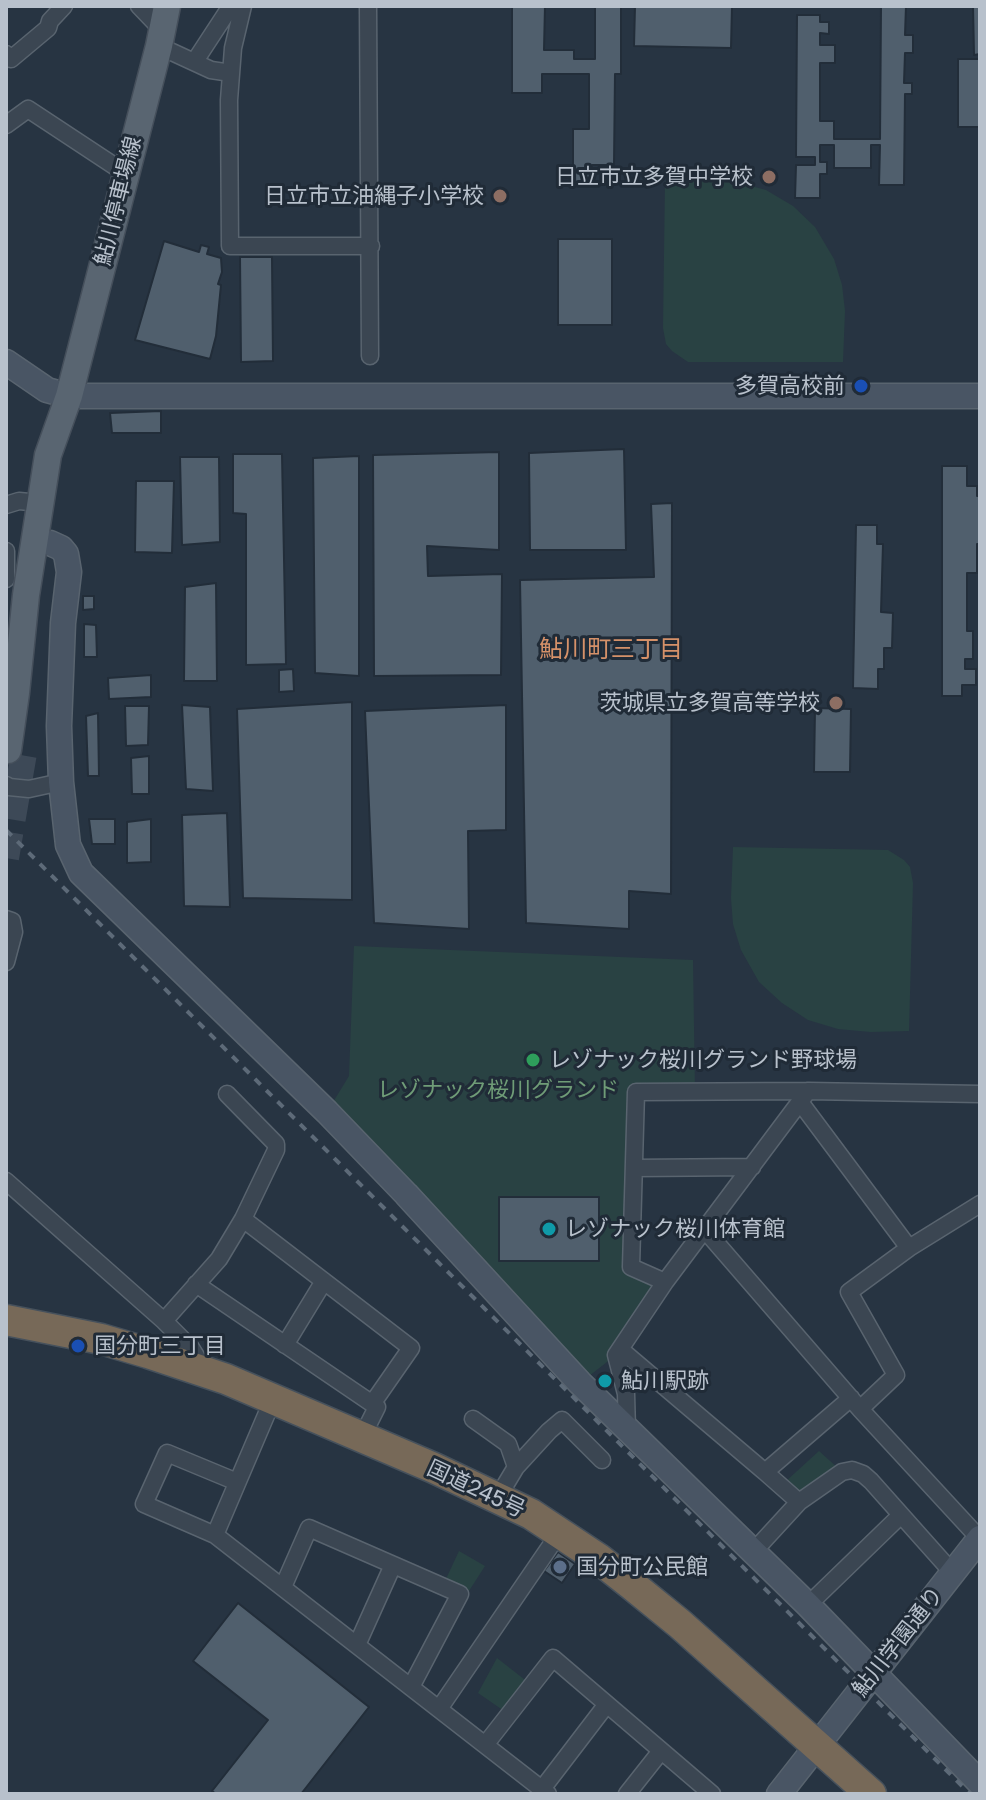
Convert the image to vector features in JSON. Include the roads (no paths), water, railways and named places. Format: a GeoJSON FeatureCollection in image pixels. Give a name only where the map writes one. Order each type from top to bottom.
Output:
{"type":"FeatureCollection","features":[{"type":"Feature","properties":{"kind":"highway","name":"国道245号"},"geometry":{"type":"LineString","coordinates":[[6,1320],[101,1339],[195,1368],[498,1497],[560,1532],[599,1559],[680,1624],[871,1794]]}},
{"type":"Feature","properties":{"kind":"main road","name":"鮎川停車場線"},"geometry":{"type":"LineString","coordinates":[[69,396],[65,453],[41,596],[34,677],[16,751],[16,693],[26,595],[48,455],[69,396],[163,28]]}},
{"type":"Feature","properties":{"kind":"street"},"geometry":{"type":"LineString","coordinates":[[6,54],[11,59],[48,28],[50,21],[64,6]]}},
{"type":"Feature","properties":{"kind":"street"},"geometry":{"type":"LineString","coordinates":[[139,6],[195,61],[211,70],[231,73]]}},
{"type":"Feature","properties":{"kind":"street"},"geometry":{"type":"LineString","coordinates":[[195,61],[231,6]]}},
{"type":"Feature","properties":{"kind":"street"},"geometry":{"type":"LineString","coordinates":[[243,6],[233,48],[229,100],[230,246],[371,246]]}},
{"type":"Feature","properties":{"kind":"street"},"geometry":{"type":"LineString","coordinates":[[368,6],[370,356]]}},
{"type":"Feature","properties":{"kind":"street"},"geometry":{"type":"LineString","coordinates":[[6,125],[28,109],[125,173]]}},
{"type":"Feature","properties":{"kind":"street"},"geometry":{"type":"LineString","coordinates":[[6,362],[47,390],[69,396],[980,396]]}},
{"type":"Feature","properties":{"kind":"street"},"geometry":{"type":"LineString","coordinates":[[6,505],[19,501],[40,503]]}},
{"type":"Feature","properties":{"kind":"street"},"geometry":{"type":"LineString","coordinates":[[50,543],[66,554],[69,572],[63,623],[59,715],[61,782],[68,845],[81,873],[327,1112],[580,1383],[754,1551],[980,1783]]}},
{"type":"Feature","properties":{"kind":"street"},"geometry":{"type":"LineString","coordinates":[[6,551],[6,579]]}},
{"type":"Feature","properties":{"kind":"street"},"geometry":{"type":"LineString","coordinates":[[6,785],[29,789],[61,782]]}},
{"type":"Feature","properties":{"kind":"street"},"geometry":{"type":"LineString","coordinates":[[6,919],[12,921],[14,932],[6,962]]}},
{"type":"Feature","properties":{"kind":"street"},"geometry":{"type":"LineString","coordinates":[[665,1282],[631,1267],[636,1092],[804,1096],[980,1094]]}},
{"type":"Feature","properties":{"kind":"street"},"geometry":{"type":"LineString","coordinates":[[164,1321],[219,1259],[243,1219],[276,1150],[276,1144],[227,1094]]}},
{"type":"Feature","properties":{"kind":"street"},"geometry":{"type":"LineString","coordinates":[[627,1431],[626,1394],[616,1355],[665,1282],[804,1096]]}},
{"type":"Feature","properties":{"kind":"street"},"geometry":{"type":"LineString","coordinates":[[804,1096],[909,1248]]}},
{"type":"Feature","properties":{"kind":"street"},"geometry":{"type":"LineString","coordinates":[[634,1168],[752,1167]]}},
{"type":"Feature","properties":{"kind":"street"},"geometry":{"type":"LineString","coordinates":[[8,1186],[164,1321],[191,1348],[196,1356],[195,1368]]}},
{"type":"Feature","properties":{"kind":"street"},"geometry":{"type":"LineString","coordinates":[[765,1472],[896,1375],[849,1292],[909,1248],[978,1210]]}},
{"type":"Feature","properties":{"kind":"street"},"geometry":{"type":"LineString","coordinates":[[243,1219],[411,1348],[372,1404]]}},
{"type":"Feature","properties":{"kind":"street"},"geometry":{"type":"LineString","coordinates":[[705,1230],[855,1404],[980,1538]]}},
{"type":"Feature","properties":{"kind":"street"},"geometry":{"type":"LineString","coordinates":[[285,1345],[324,1281]]}},
{"type":"Feature","properties":{"kind":"street"},"geometry":{"type":"LineString","coordinates":[[196,1284],[377,1407],[362,1437]]}},
{"type":"Feature","properties":{"kind":"street"},"geometry":{"type":"LineString","coordinates":[[620,1349],[799,1502]]}},
{"type":"Feature","properties":{"kind":"street"},"geometry":{"type":"LineString","coordinates":[[215,1535],[273,1399]]}},
{"type":"Feature","properties":{"kind":"street"},"geometry":{"type":"LineString","coordinates":[[473,1419],[508,1444],[516,1467]]}},
{"type":"Feature","properties":{"kind":"street"},"geometry":{"type":"LineString","coordinates":[[498,1497],[516,1467],[562,1420],[602,1460]]}},
{"type":"Feature","properties":{"kind":"street"},"geometry":{"type":"LineString","coordinates":[[237,1482],[167,1453],[144,1504],[215,1535],[545,1791],[607,1704]]}},
{"type":"Feature","properties":{"kind":"street"},"geometry":{"type":"LineString","coordinates":[[754,1551],[799,1502],[842,1472],[852,1470],[871,1481],[952,1572]]}},
{"type":"Feature","properties":{"kind":"street"},"geometry":{"type":"LineString","coordinates":[[808,1605],[901,1515]]}},
{"type":"Feature","properties":{"kind":"street"},"geometry":{"type":"LineString","coordinates":[[283,1587],[309,1528],[460,1594],[411,1687]]}},
{"type":"Feature","properties":{"kind":"street"},"geometry":{"type":"LineString","coordinates":[[439,1709],[560,1532]]}},
{"type":"Feature","properties":{"kind":"street","name":"鮎川学園通り"},"geometry":{"type":"LineString","coordinates":[[779,1794],[980,1538]]}},
{"type":"Feature","properties":{"kind":"street"},"geometry":{"type":"LineString","coordinates":[[357,1645],[393,1565]]}},
{"type":"Feature","properties":{"kind":"street"},"geometry":{"type":"LineString","coordinates":[[485,1745],[553,1658],[712,1794]]}},
{"type":"Feature","properties":{"kind":"street"},"geometry":{"type":"LineString","coordinates":[[627,1794],[661,1751]]}},
{"type":"Feature","properties":{"kind":"tunnel"},"geometry":{"type":"LineString","coordinates":[[6,858],[24,753]]}},
{"type":"Feature","properties":{"kind":"railway"},"geometry":{"type":"LineString","coordinates":[[6,830],[970,1794]]}},
{"type":"Feature","properties":{"kind":"place","name":"日立市立多賀中学校"},"geometry":{"type":"Point","coordinates":[769,177]}},
{"type":"Feature","properties":{"kind":"place","name":"日立市立油縄子小学校"},"geometry":{"type":"Point","coordinates":[500,196]}},
{"type":"Feature","properties":{"kind":"place","name":"多賀高校前"},"geometry":{"type":"Point","coordinates":[861,386]}},
{"type":"Feature","properties":{"kind":"place","name":"茨城県立多賀高等学校"},"geometry":{"type":"Point","coordinates":[836,703]}},
{"type":"Feature","properties":{"kind":"place","name":"レゾナック桜川グランド野球場"},"geometry":{"type":"Point","coordinates":[533,1060]}},
{"type":"Feature","properties":{"kind":"place","name":"レゾナック桜川体育館"},"geometry":{"type":"Point","coordinates":[549,1229]}},
{"type":"Feature","properties":{"kind":"place","name":"国分町三丁目"},"geometry":{"type":"Point","coordinates":[78,1346]}},
{"type":"Feature","properties":{"kind":"place","name":"鮎川駅跡"},"geometry":{"type":"Point","coordinates":[605,1381]}},
{"type":"Feature","properties":{"kind":"place","name":"国分町公民館"},"geometry":{"type":"Point","coordinates":[560,1567]}},
{"type":"Feature","properties":{"kind":"district","name":"鮎川町三丁目"},"geometry":{"type":"Point","coordinates":[611,649]}},
{"type":"Feature","properties":{"kind":"park label","name":"レゾナック桜川グランド"},"geometry":{"type":"Point","coordinates":[498,1090]}}]}
